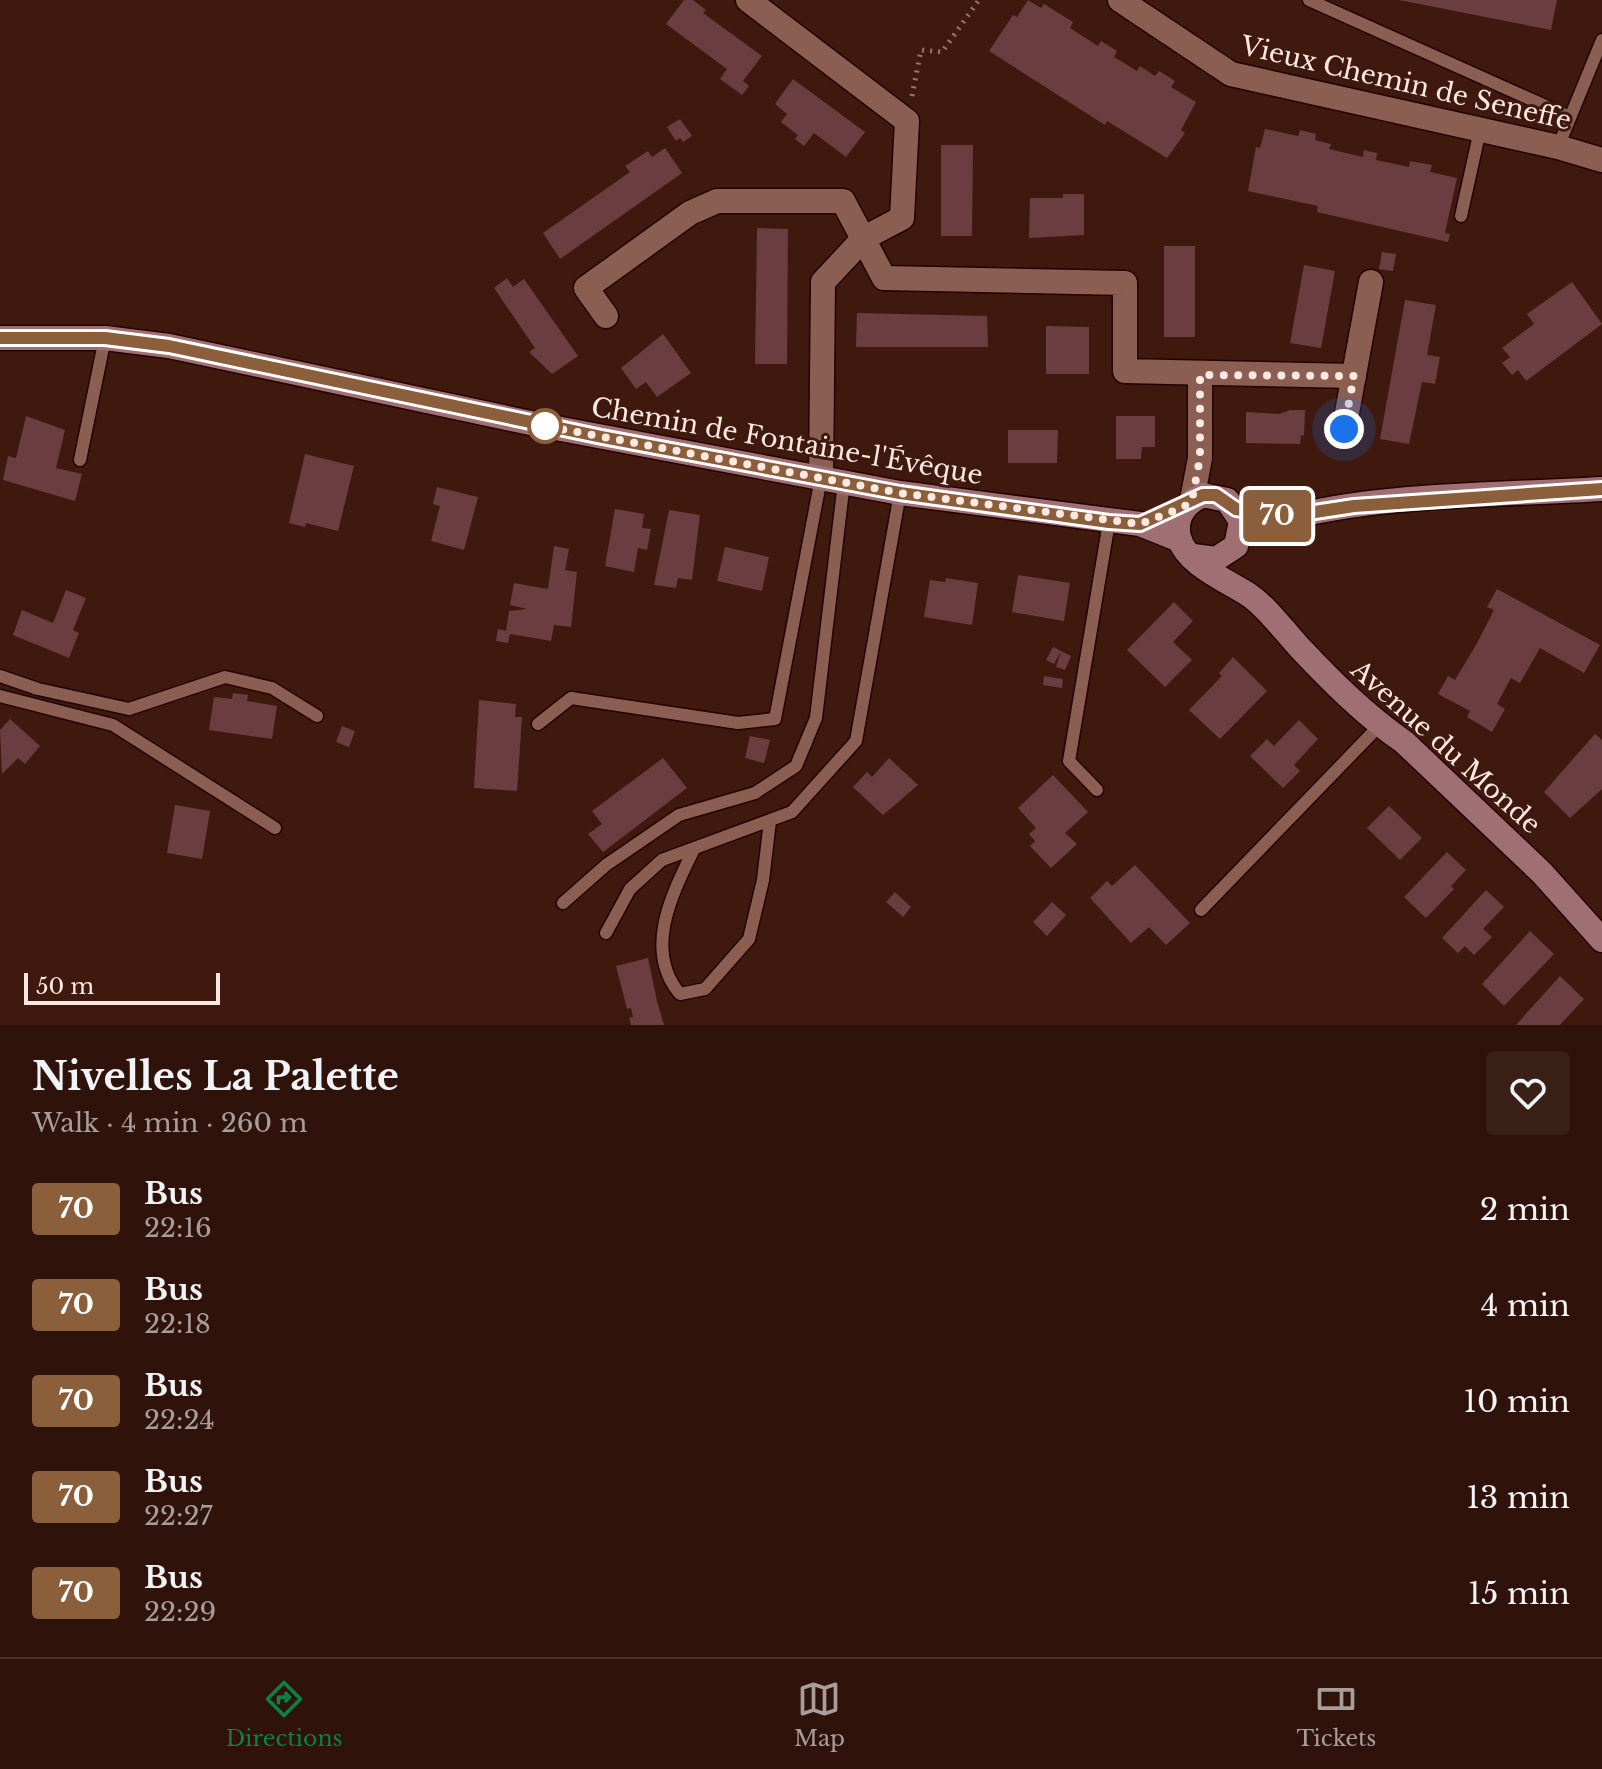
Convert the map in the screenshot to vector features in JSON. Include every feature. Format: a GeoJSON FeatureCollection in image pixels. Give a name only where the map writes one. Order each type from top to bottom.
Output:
{"type":"FeatureCollection","features":[{"type":"Feature","properties":{"kind":"street"},"geometry":{"type":"LineString","coordinates":[[748,0],[781,9],[907,121],[902,218],[864,238],[823,282],[832,480]]}},
{"type":"Feature","properties":{"kind":"street","name":"Vieux Chemin de Seneffe"},"geometry":{"type":"LineString","coordinates":[[1120,0],[1231,74],[1558,147],[1602,160]]}},
{"type":"Feature","properties":{"kind":"street"},"geometry":{"type":"LineString","coordinates":[[606,316],[586,288],[690,213],[717,201],[843,201],[884,278],[1125,283],[1125,371],[1354,376]]}},
{"type":"Feature","properties":{"kind":"street"},"geometry":{"type":"LineString","coordinates":[[1344,429],[1371,282]]}},
{"type":"Feature","properties":{"kind":"street","name":"Chemin de Fontaine-l'Évêque"},"geometry":{"type":"LineString","coordinates":[[0,338],[105,338],[169,346],[540,425],[900,493],[1140,524],[1186,548]]}},
{"type":"Feature","properties":{"kind":"street"},"geometry":{"type":"LineString","coordinates":[[1200,375],[1200,458],[1188,504],[1177,523],[1186,548],[1216,559],[1238,540],[1282,517],[1354,506],[1602,489]]}},
{"type":"Feature","properties":{"kind":"street"},"geometry":{"type":"LineString","coordinates":[[1200,458],[1226,502],[1238,540]]}},
{"type":"Feature","properties":{"kind":"street"},"geometry":{"type":"LineString","coordinates":[[1188,504],[1226,502],[1282,517]]}},
{"type":"Feature","properties":{"kind":"street","name":"Chemin de Fontaine-l'Évêque"},"geometry":{"type":"LineString","coordinates":[[1140,524],[1188,504]]}},
{"type":"Feature","properties":{"kind":"street","name":"Avenue du Monde"},"geometry":{"type":"LineString","coordinates":[[1238,540],[1252,597]]}},
{"type":"Feature","properties":{"kind":"street","name":"Avenue du Monde"},"geometry":{"type":"LineString","coordinates":[[1186,548],[1252,597],[1331,680],[1380,725],[1404,742],[1542,873],[1602,940]]}},
{"type":"Feature","properties":{"kind":"lane"},"geometry":{"type":"LineString","coordinates":[[1309,0],[1570,117]]}},
{"type":"Feature","properties":{"kind":"lane"},"geometry":{"type":"LineString","coordinates":[[1558,147],[1602,40]]}},
{"type":"Feature","properties":{"kind":"lane"},"geometry":{"type":"LineString","coordinates":[[1461,216],[1480,130]]}},
{"type":"Feature","properties":{"kind":"lane"},"geometry":{"type":"LineString","coordinates":[[80,460],[105,338]]}},
{"type":"Feature","properties":{"kind":"lane"},"geometry":{"type":"LineString","coordinates":[[538,724],[571,698],[738,723],[775,719],[832,480]]}},
{"type":"Feature","properties":{"kind":"lane"},"geometry":{"type":"LineString","coordinates":[[563,903],[606,865],[679,815],[755,793],[796,766],[816,718],[832,480]]}},
{"type":"Feature","properties":{"kind":"lane"},"geometry":{"type":"LineString","coordinates":[[606,933],[630,889],[662,860],[792,812],[856,741],[900,493]]}},
{"type":"Feature","properties":{"kind":"lane"},"geometry":{"type":"LineString","coordinates":[[1097,790],[1069,761],[1109,522]]}},
{"type":"Feature","properties":{"kind":"lane"},"geometry":{"type":"LineString","coordinates":[[0,676],[38,689],[129,709],[225,677],[272,688],[317,716]]}},
{"type":"Feature","properties":{"kind":"lane"},"geometry":{"type":"LineString","coordinates":[[0,696],[113,725],[275,828]]}},
{"type":"Feature","properties":{"kind":"lane"},"geometry":{"type":"LineString","coordinates":[[1201,910],[1380,725]]}},
{"type":"Feature","properties":{"kind":"lane"},"geometry":{"type":"LineString","coordinates":[[694,849],[669,899],[661,946],[666,978],[680,994],[705,989],[749,939],[763,880],[770,821]]}},
{"type":"Feature","properties":{"kind":"path"},"geometry":{"type":"LineString","coordinates":[[907,121],[921,50],[942,52],[979,0]]}},
{"type":"Feature","properties":{"kind":"building"},"geometry":{"type":"Polygon","coordinates":[[[684,0],[693,0],[706,10],[703,13],[762,56],[743,81],[749,86],[742,95],[720,79],[727,69],[666,24],[684,0]]]}},
{"type":"Feature","properties":{"kind":"building"},"geometry":{"type":"Polygon","coordinates":[[[1028,0],[1041,8],[1044,4],[1073,22],[1070,28],[1098,46],[1101,41],[1117,51],[1114,57],[1137,71],[1140,66],[1155,76],[1159,71],[1175,81],[1171,87],[1196,102],[1181,130],[1185,133],[1167,158],[1107,121],[1105,125],[989,51],[1013,15],[1017,17],[1028,0]]]}},
{"type":"Feature","properties":{"kind":"building"},"geometry":{"type":"Polygon","coordinates":[[[1399,0],[1557,0],[1551,30],[1399,0]]]}},
{"type":"Feature","properties":{"kind":"building"},"geometry":{"type":"Polygon","coordinates":[[[793,79],[865,132],[846,157],[814,133],[804,146],[795,139],[798,135],[781,122],[787,114],[775,104],[793,79]]]}},
{"type":"Feature","properties":{"kind":"building"},"geometry":{"type":"Polygon","coordinates":[[[680,119],[692,136],[683,142],[680,138],[676,141],[667,127],[680,119]]]}},
{"type":"Feature","properties":{"kind":"building"},"geometry":{"type":"Polygon","coordinates":[[[1265,129],[1298,136],[1300,130],[1316,134],[1315,140],[1331,144],[1329,149],[1363,157],[1364,150],[1377,153],[1376,160],[1409,167],[1410,161],[1432,165],[1430,172],[1457,178],[1445,233],[1450,234],[1448,242],[1317,212],[1318,206],[1248,191],[1256,147],[1260,148],[1265,129]]]}},
{"type":"Feature","properties":{"kind":"building"},"geometry":{"type":"Polygon","coordinates":[[[941,145],[973,145],[972,236],[941,236],[941,145]]]}},
{"type":"Feature","properties":{"kind":"building"},"geometry":{"type":"Polygon","coordinates":[[[665,148],[682,173],[560,259],[543,233],[630,172],[625,166],[648,151],[652,157],[665,148]]]}},
{"type":"Feature","properties":{"kind":"building"},"geometry":{"type":"Polygon","coordinates":[[[1063,194],[1084,194],[1084,235],[1029,238],[1030,198],[1063,198],[1063,194]]]}},
{"type":"Feature","properties":{"kind":"building"},"geometry":{"type":"Polygon","coordinates":[[[757,228],[788,229],[787,364],[755,364],[757,228]]]}},
{"type":"Feature","properties":{"kind":"building"},"geometry":{"type":"Polygon","coordinates":[[[1164,246],[1195,246],[1195,337],[1164,337],[1164,246]]]}},
{"type":"Feature","properties":{"kind":"building"},"geometry":{"type":"Polygon","coordinates":[[[1382,252],[1396,254],[1393,271],[1379,269],[1382,252]]]}},
{"type":"Feature","properties":{"kind":"building"},"geometry":{"type":"Polygon","coordinates":[[[1304,265],[1335,271],[1321,348],[1290,343],[1304,265]]]}},
{"type":"Feature","properties":{"kind":"building"},"geometry":{"type":"Polygon","coordinates":[[[507,278],[513,287],[524,279],[578,356],[552,374],[529,352],[535,348],[494,288],[507,278]]]}},
{"type":"Feature","properties":{"kind":"building"},"geometry":{"type":"Polygon","coordinates":[[[1572,282],[1602,324],[1526,381],[1518,370],[1512,375],[1502,363],[1510,357],[1502,348],[1534,324],[1527,314],[1572,282]]]}},
{"type":"Feature","properties":{"kind":"building"},"geometry":{"type":"Polygon","coordinates":[[[1405,300],[1436,305],[1427,355],[1440,357],[1435,384],[1422,382],[1409,444],[1380,439],[1405,300]]]}},
{"type":"Feature","properties":{"kind":"building"},"geometry":{"type":"Polygon","coordinates":[[[857,313],[987,316],[988,347],[856,347],[857,313]]]}},
{"type":"Feature","properties":{"kind":"building"},"geometry":{"type":"Polygon","coordinates":[[[1046,326],[1089,327],[1089,374],[1046,374],[1046,326]]]}},
{"type":"Feature","properties":{"kind":"building"},"geometry":{"type":"Polygon","coordinates":[[[663,334],[691,373],[657,397],[646,382],[636,389],[621,368],[663,334]]]}},
{"type":"Feature","properties":{"kind":"building"},"geometry":{"type":"Polygon","coordinates":[[[1305,410],[1304,436],[1301,435],[1300,444],[1246,443],[1246,412],[1279,414],[1305,410]]]}},
{"type":"Feature","properties":{"kind":"building"},"geometry":{"type":"Polygon","coordinates":[[[26,416],[65,430],[56,468],[82,474],[75,501],[3,480],[8,456],[16,458],[26,416]]]}},
{"type":"Feature","properties":{"kind":"building"},"geometry":{"type":"Polygon","coordinates":[[[1116,416],[1155,416],[1155,447],[1142,447],[1141,459],[1116,459],[1116,416]]]}},
{"type":"Feature","properties":{"kind":"building"},"geometry":{"type":"Polygon","coordinates":[[[1008,430],[1058,430],[1057,463],[1008,463],[1008,430]]]}},
{"type":"Feature","properties":{"kind":"building"},"geometry":{"type":"Polygon","coordinates":[[[305,454],[354,466],[338,531],[306,523],[305,527],[289,523],[305,454]]]}},
{"type":"Feature","properties":{"kind":"building"},"geometry":{"type":"Polygon","coordinates":[[[437,487],[478,497],[464,550],[431,541],[440,506],[433,504],[437,487]]]}},
{"type":"Feature","properties":{"kind":"building"},"geometry":{"type":"Polygon","coordinates":[[[615,509],[644,514],[642,528],[651,529],[647,550],[638,548],[634,572],[605,566],[615,509]]]}},
{"type":"Feature","properties":{"kind":"building"},"geometry":{"type":"Polygon","coordinates":[[[669,510],[700,515],[692,580],[678,578],[676,588],[654,585],[669,510]]]}},
{"type":"Feature","properties":{"kind":"building"},"geometry":{"type":"Polygon","coordinates":[[[554,546],[569,549],[565,570],[577,572],[571,627],[554,625],[551,641],[510,634],[508,643],[496,641],[498,629],[506,631],[509,611],[527,609],[510,605],[514,583],[548,589],[554,546]]]}},
{"type":"Feature","properties":{"kind":"building"},"geometry":{"type":"Polygon","coordinates":[[[725,547],[769,557],[762,591],[717,581],[725,547]]]}},
{"type":"Feature","properties":{"kind":"building"},"geometry":{"type":"Polygon","coordinates":[[[1018,575],[1070,583],[1064,621],[1012,612],[1018,575]]]}},
{"type":"Feature","properties":{"kind":"building"},"geometry":{"type":"Polygon","coordinates":[[[946,578],[978,583],[972,625],[924,617],[930,580],[945,582],[946,578]]]}},
{"type":"Feature","properties":{"kind":"building"},"geometry":{"type":"Polygon","coordinates":[[[1497,589],[1600,645],[1584,673],[1540,648],[1520,683],[1511,678],[1497,704],[1505,709],[1492,732],[1467,717],[1470,711],[1438,694],[1448,676],[1455,680],[1476,645],[1494,610],[1487,607],[1497,589]]]}},
{"type":"Feature","properties":{"kind":"building"},"geometry":{"type":"Polygon","coordinates":[[[66,590],[86,598],[73,630],[79,633],[69,658],[13,635],[22,610],[53,623],[66,590]]]}},
{"type":"Feature","properties":{"kind":"building"},"geometry":{"type":"Polygon","coordinates":[[[1174,602],[1193,621],[1173,642],[1192,660],[1165,687],[1127,650],[1174,602]]]}},
{"type":"Feature","properties":{"kind":"building"},"geometry":{"type":"Polygon","coordinates":[[[1053,647],[1061,651],[1054,664],[1046,660],[1053,647]]]}},
{"type":"Feature","properties":{"kind":"building"},"geometry":{"type":"Polygon","coordinates":[[[1061,651],[1071,656],[1065,670],[1056,667],[1061,651]]]}},
{"type":"Feature","properties":{"kind":"building"},"geometry":{"type":"Polygon","coordinates":[[[1233,657],[1267,691],[1220,739],[1189,710],[1222,676],[1219,673],[1233,657]]]}},
{"type":"Feature","properties":{"kind":"building"},"geometry":{"type":"Polygon","coordinates":[[[1044,676],[1063,679],[1062,688],[1043,685],[1044,676]]]}},
{"type":"Feature","properties":{"kind":"building"},"geometry":{"type":"Polygon","coordinates":[[[233,693],[248,695],[247,701],[277,706],[272,739],[209,730],[214,697],[232,699],[233,693]]]}},
{"type":"Feature","properties":{"kind":"building"},"geometry":{"type":"Polygon","coordinates":[[[479,700],[516,704],[515,717],[522,717],[517,791],[474,788],[479,700]]]}},
{"type":"Feature","properties":{"kind":"building"},"geometry":{"type":"Polygon","coordinates":[[[10,719],[40,746],[25,764],[18,758],[2,774],[0,730],[10,719]]]}},
{"type":"Feature","properties":{"kind":"building"},"geometry":{"type":"Polygon","coordinates":[[[1299,720],[1318,739],[1294,765],[1300,771],[1283,788],[1250,756],[1267,739],[1274,746],[1299,720]]]}},
{"type":"Feature","properties":{"kind":"building"},"geometry":{"type":"Polygon","coordinates":[[[342,726],[355,731],[349,747],[336,742],[342,726]]]}},
{"type":"Feature","properties":{"kind":"building"},"geometry":{"type":"Polygon","coordinates":[[[1595,734],[1602,740],[1602,789],[1570,818],[1544,792],[1595,734]]]}},
{"type":"Feature","properties":{"kind":"building"},"geometry":{"type":"Polygon","coordinates":[[[750,736],[770,740],[764,763],[745,758],[750,736]]]}},
{"type":"Feature","properties":{"kind":"building"},"geometry":{"type":"Polygon","coordinates":[[[663,758],[687,788],[603,852],[588,834],[602,824],[592,811],[663,758]]]}},
{"type":"Feature","properties":{"kind":"building"},"geometry":{"type":"Polygon","coordinates":[[[889,758],[918,785],[883,815],[853,787],[867,772],[872,777],[889,758]]]}},
{"type":"Feature","properties":{"kind":"building"},"geometry":{"type":"Polygon","coordinates":[[[1053,775],[1088,812],[1065,833],[1077,844],[1051,868],[1030,846],[1035,841],[1029,834],[1036,828],[1018,808],[1053,775]]]}},
{"type":"Feature","properties":{"kind":"building"},"geometry":{"type":"Polygon","coordinates":[[[175,805],[210,811],[202,859],[167,853],[175,805]]]}},
{"type":"Feature","properties":{"kind":"building"},"geometry":{"type":"Polygon","coordinates":[[[1389,806],[1422,838],[1400,860],[1367,828],[1389,806]]]}},
{"type":"Feature","properties":{"kind":"building"},"geometry":{"type":"Polygon","coordinates":[[[1447,852],[1466,870],[1451,886],[1454,889],[1426,918],[1404,897],[1447,852]]]}},
{"type":"Feature","properties":{"kind":"building"},"geometry":{"type":"Polygon","coordinates":[[[1135,865],[1190,923],[1166,945],[1149,927],[1131,943],[1090,898],[1107,881],[1112,886],[1135,865]]]}},
{"type":"Feature","properties":{"kind":"building"},"geometry":{"type":"Polygon","coordinates":[[[1486,890],[1504,907],[1483,929],[1492,937],[1474,955],[1465,946],[1458,953],[1442,938],[1486,890]]]}},
{"type":"Feature","properties":{"kind":"building"},"geometry":{"type":"Polygon","coordinates":[[[895,892],[911,907],[903,917],[886,902],[895,892]]]}},
{"type":"Feature","properties":{"kind":"building"},"geometry":{"type":"Polygon","coordinates":[[[1052,902],[1066,915],[1047,936],[1033,922],[1052,902]]]}},
{"type":"Feature","properties":{"kind":"building"},"geometry":{"type":"Polygon","coordinates":[[[1530,931],[1554,954],[1504,1006],[1482,984],[1530,931]]]}},
{"type":"Feature","properties":{"kind":"building"},"geometry":{"type":"Polygon","coordinates":[[[648,958],[664,1025],[631,1025],[631,1008],[627,1009],[616,966],[648,958]]]}},
{"type":"Feature","properties":{"kind":"building"},"geometry":{"type":"Polygon","coordinates":[[[1560,976],[1584,999],[1560,1025],[1516,1025],[1560,976]]]}},
{"type":"Feature","properties":{"kind":"bus line","name":"70"},"geometry":{"type":"LineString","coordinates":[[0,338],[105,338],[169,346],[540,425],[900,493],[1109,522],[1140,524],[1184,507],[1203,495],[1216,495],[1236,509],[1282,517],[1354,506],[1602,489]]}},
{"type":"Feature","properties":{"kind":"route"},"geometry":{"type":"LineString","coordinates":[[545,426],[540,425],[900,493],[1140,524],[1184,507],[1192,500],[1200,458],[1200,375],[1354,376],[1344,429]]}}]}
